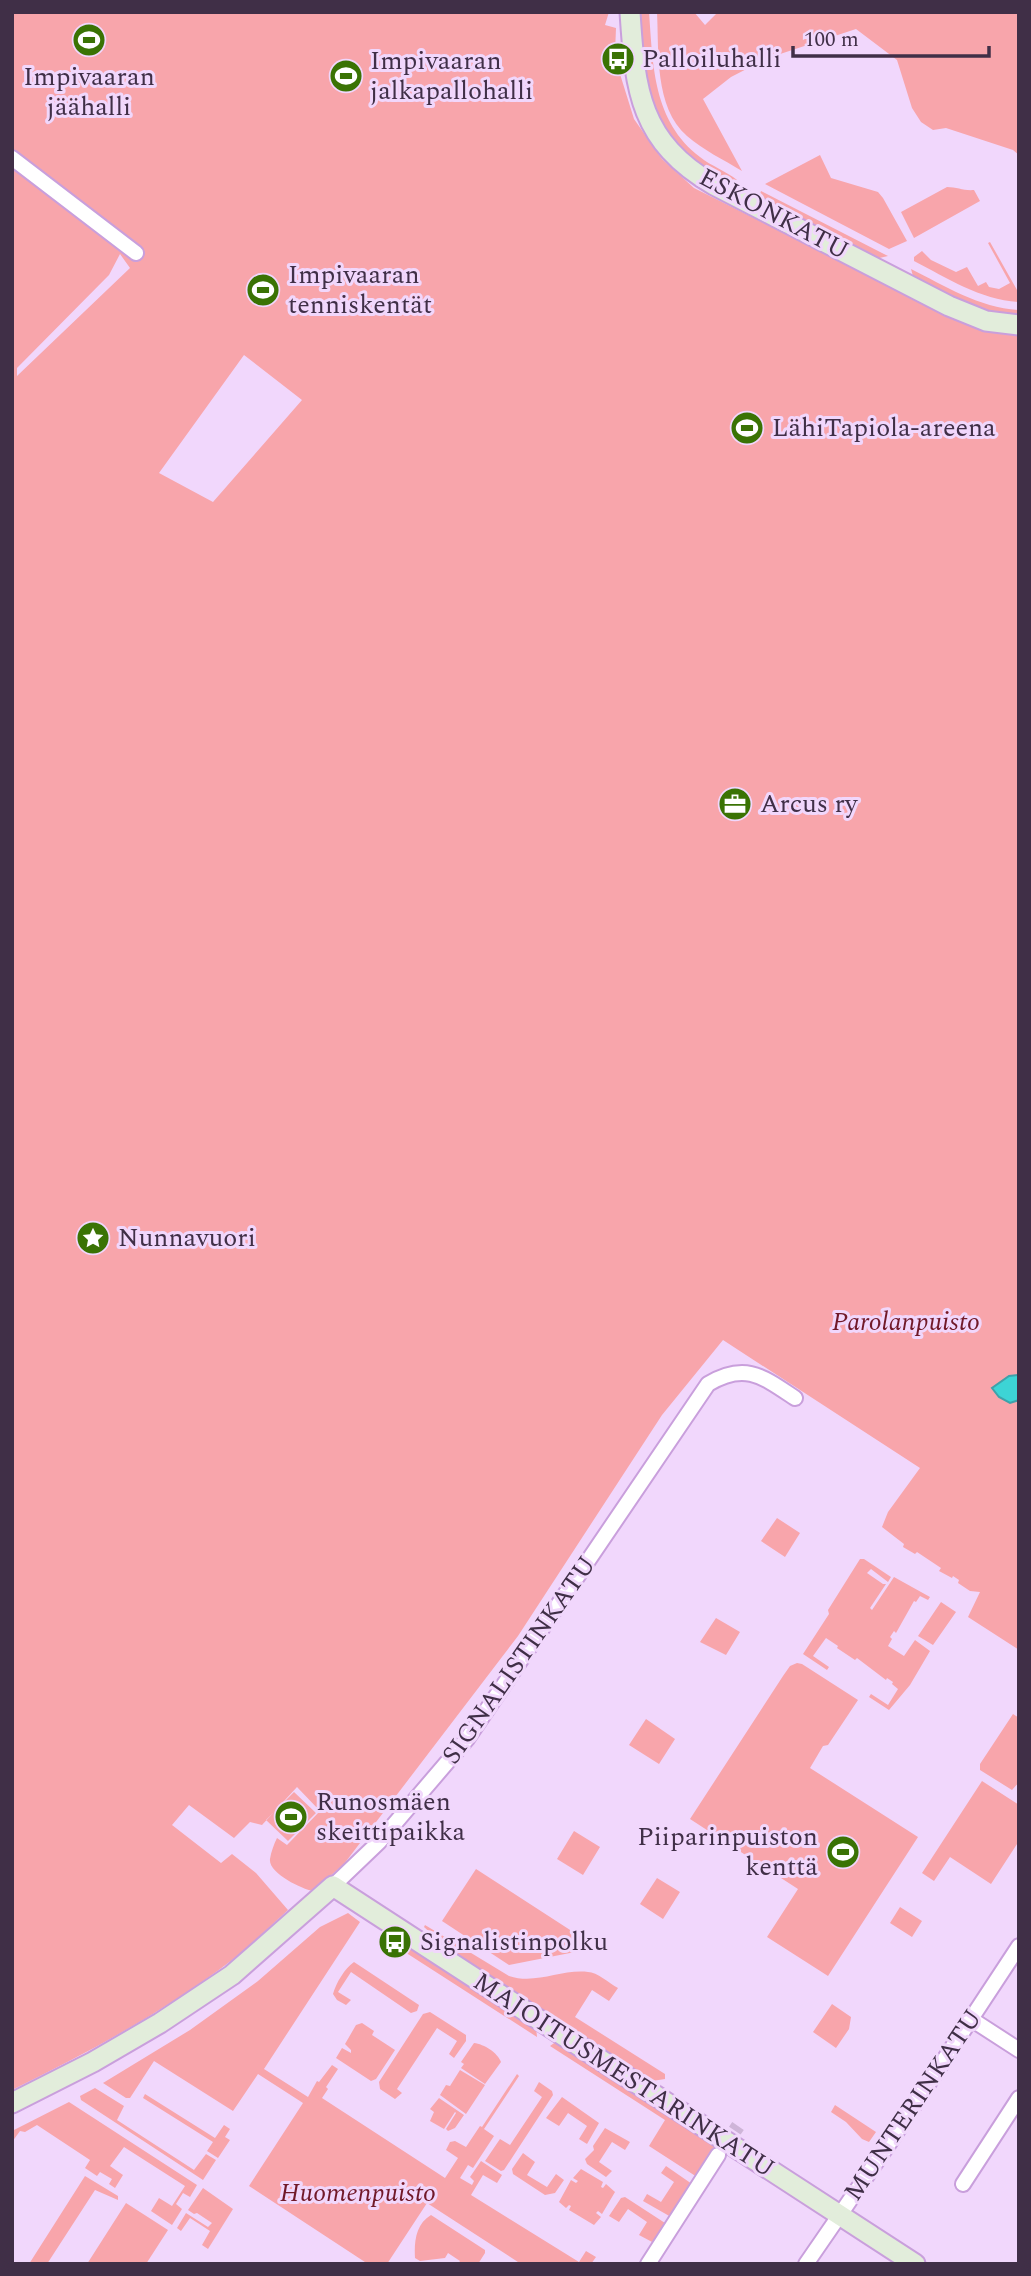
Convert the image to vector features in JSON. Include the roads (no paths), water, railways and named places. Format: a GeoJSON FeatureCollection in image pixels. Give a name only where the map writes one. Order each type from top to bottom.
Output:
{"type":"FeatureCollection","features":[{"type":"Feature","properties":{"kind":"street","name":"ESKONKATU"},"geometry":{"type":"LineString","coordinates":[[630,12],[635,80],[643,104],[659,137],[687,167],[714,185],[949,306],[986,321],[1019,325]]}},
{"type":"Feature","properties":{"kind":"street"},"geometry":{"type":"LineString","coordinates":[[12,158],[136,253]]}},
{"type":"Feature","properties":{"kind":"street","name":"SIGNALISTINKATU"},"geometry":{"type":"LineString","coordinates":[[12,2103],[115,2049],[232,1975],[379,1842],[467,1739],[708,1384],[735,1372],[750,1373],[764,1378],[795,1398]]}},
{"type":"Feature","properties":{"kind":"street","name":"MAJOITUSMESTARINKATU"},"geometry":{"type":"LineString","coordinates":[[333,1886],[915,2264]]}},
{"type":"Feature","properties":{"kind":"street","name":"MUNTERINKATU"},"geometry":{"type":"LineString","coordinates":[[806,2264],[1019,1946]]}},
{"type":"Feature","properties":{"kind":"street"},"geometry":{"type":"LineString","coordinates":[[971,2019],[1019,2050]]}},
{"type":"Feature","properties":{"kind":"street"},"geometry":{"type":"LineString","coordinates":[[964,2184],[1019,2098]]}},
{"type":"Feature","properties":{"kind":"street"},"geometry":{"type":"LineString","coordinates":[[648,2264],[718,2155]]}},
{"type":"Feature","properties":{"kind":"tunnel"},"geometry":{"type":"LineString","coordinates":[[723,2148],[738,2126]]}},
{"type":"Feature","properties":{"kind":"place","name":"Impivaaran jäähalli"},"geometry":{"type":"Point","coordinates":[89,40]}},
{"type":"Feature","properties":{"kind":"place","name":"Palloiluhalli"},"geometry":{"type":"Point","coordinates":[618,59]}},
{"type":"Feature","properties":{"kind":"place","name":"Impivaaran jalkapallohalli"},"geometry":{"type":"Point","coordinates":[346,76]}},
{"type":"Feature","properties":{"kind":"place","name":"Impivaaran tenniskentät"},"geometry":{"type":"Point","coordinates":[263,290]}},
{"type":"Feature","properties":{"kind":"place","name":"LähiTapiola-areena"},"geometry":{"type":"Point","coordinates":[747,428]}},
{"type":"Feature","properties":{"kind":"place","name":"Arcus ry"},"geometry":{"type":"Point","coordinates":[735,804]}},
{"type":"Feature","properties":{"kind":"place","name":"Nunnavuori"},"geometry":{"type":"Point","coordinates":[93,1238]}},
{"type":"Feature","properties":{"kind":"place","name":"Runosmäen skeittipaikka"},"geometry":{"type":"Point","coordinates":[291,1817]}},
{"type":"Feature","properties":{"kind":"place","name":"Piiparinpuiston kenttä"},"geometry":{"type":"Point","coordinates":[843,1852]}},
{"type":"Feature","properties":{"kind":"place","name":"Signalistinpolku"},"geometry":{"type":"Point","coordinates":[395,1942]}},
{"type":"Feature","properties":{"kind":"park label","name":"Parolanpuisto"},"geometry":{"type":"Point","coordinates":[906,1322]}},
{"type":"Feature","properties":{"kind":"park label","name":"Huomenpuisto"},"geometry":{"type":"Point","coordinates":[358,2193]}}]}
